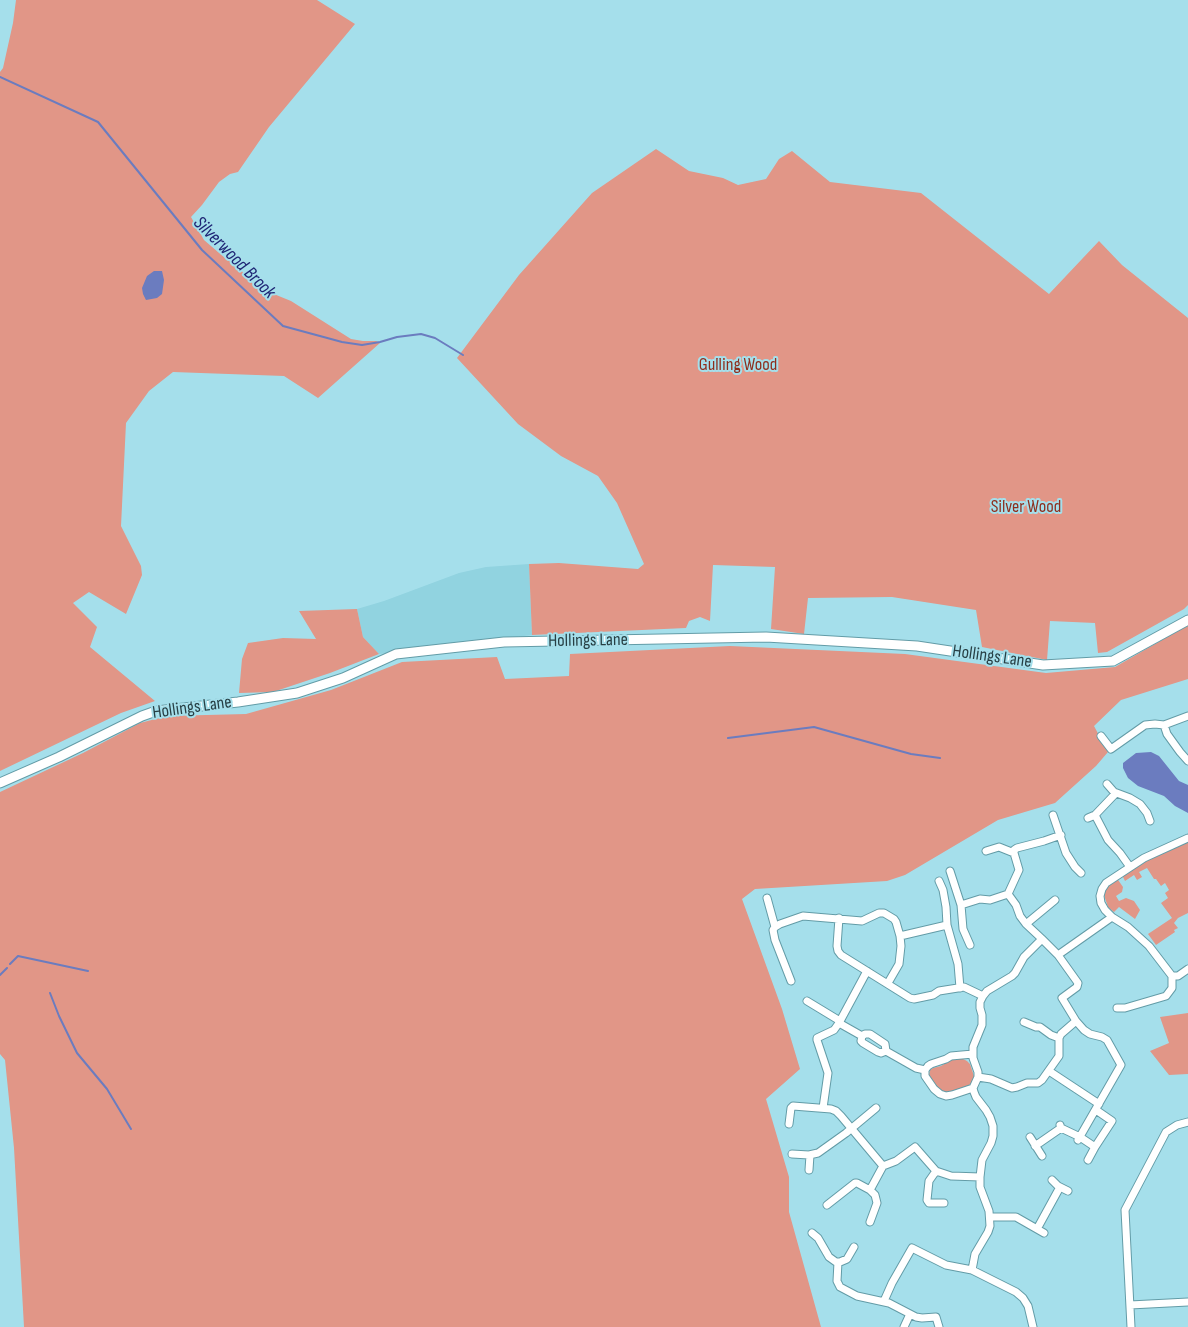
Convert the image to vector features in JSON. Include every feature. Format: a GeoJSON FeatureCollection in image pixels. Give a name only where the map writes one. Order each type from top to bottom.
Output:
{"type":"FeatureCollection","features":[{"type":"Feature","properties":{"kind":"street","name":"Hollings Lane"},"geometry":{"type":"LineString","coordinates":[[0,783],[59,758],[156,711],[297,693],[343,678],[396,654],[504,642],[766,637],[917,646],[1043,665],[1113,661],[1188,620]]}},
{"type":"Feature","properties":{"kind":"street"},"geometry":{"type":"LineString","coordinates":[[1101,736],[1111,749],[1142,726],[1164,724],[1188,716]]}},
{"type":"Feature","properties":{"kind":"street"},"geometry":{"type":"LineString","coordinates":[[1138,718],[1142,726]]}},
{"type":"Feature","properties":{"kind":"street"},"geometry":{"type":"LineString","coordinates":[[1164,724],[1166,734],[1188,760]]}},
{"type":"Feature","properties":{"kind":"street"},"geometry":{"type":"LineString","coordinates":[[1107,784],[1116,793],[1140,804],[1150,821]]}},
{"type":"Feature","properties":{"kind":"street"},"geometry":{"type":"LineString","coordinates":[[1088,818],[1095,815],[1116,793]]}},
{"type":"Feature","properties":{"kind":"street"},"geometry":{"type":"LineString","coordinates":[[1053,815],[1066,853],[1075,868],[1081,872]]}},
{"type":"Feature","properties":{"kind":"street"},"geometry":{"type":"LineString","coordinates":[[1095,815],[1108,840],[1130,867]]}},
{"type":"Feature","properties":{"kind":"street"},"geometry":{"type":"LineString","coordinates":[[961,905],[980,899],[990,900],[1008,894],[1019,870],[1014,850],[1061,836]]}},
{"type":"Feature","properties":{"kind":"street"},"geometry":{"type":"LineString","coordinates":[[1118,1008],[1125,1008],[1166,996],[1172,988],[1172,976],[1149,946],[1105,910],[1100,896],[1102,889],[1106,883],[1130,867],[1172,844],[1188,838]]}},
{"type":"Feature","properties":{"kind":"street"},"geometry":{"type":"LineString","coordinates":[[986,851],[1001,848],[1014,853]]}},
{"type":"Feature","properties":{"kind":"street"},"geometry":{"type":"LineString","coordinates":[[950,871],[961,905],[963,929],[970,944]]}},
{"type":"Feature","properties":{"kind":"street"},"geometry":{"type":"LineString","coordinates":[[939,880],[943,890],[947,925],[958,964],[960,988]]}},
{"type":"Feature","properties":{"kind":"street"},"geometry":{"type":"LineString","coordinates":[[1008,894],[1026,924],[1058,955],[1078,984],[1077,987],[1062,998],[1076,1020],[1090,1034],[1107,1040],[1121,1065],[1079,1138]]}},
{"type":"Feature","properties":{"kind":"street"},"geometry":{"type":"LineString","coordinates":[[767,898],[775,927],[773,930],[775,940],[791,981]]}},
{"type":"Feature","properties":{"kind":"street"},"geometry":{"type":"LineString","coordinates":[[1026,924],[1055,900]]}},
{"type":"Feature","properties":{"kind":"street"},"geometry":{"type":"LineString","coordinates":[[775,927],[803,916],[862,921],[879,913],[884,913],[894,919],[900,936],[899,964],[888,983]]}},
{"type":"Feature","properties":{"kind":"street"},"geometry":{"type":"LineString","coordinates":[[1058,955],[1112,917]]}},
{"type":"Feature","properties":{"kind":"street"},"geometry":{"type":"LineString","coordinates":[[839,918],[837,946],[841,955],[910,998],[914,999],[933,995],[939,991],[960,988],[966,988],[982,996]]}},
{"type":"Feature","properties":{"kind":"street"},"geometry":{"type":"LineString","coordinates":[[900,936],[947,925]]}},
{"type":"Feature","properties":{"kind":"street"},"geometry":{"type":"LineString","coordinates":[[972,1270],[975,1254],[990,1226],[987,1202],[980,1187],[980,1177],[982,1160],[992,1143],[993,1126],[986,1110],[974,1092],[978,1072],[973,1054],[975,1041],[982,1025],[980,1002],[982,996],[987,991],[1015,974],[1024,957],[1042,939]]}},
{"type":"Feature","properties":{"kind":"street"},"geometry":{"type":"LineString","coordinates":[[1172,976],[1178,976],[1188,969]]}},
{"type":"Feature","properties":{"kind":"street"},"geometry":{"type":"LineString","coordinates":[[823,1108],[828,1073],[817,1040],[819,1036],[834,1030],[840,1022],[867,971]]}},
{"type":"Feature","properties":{"kind":"street"},"geometry":{"type":"LineString","coordinates":[[807,1001],[862,1036]]}},
{"type":"Feature","properties":{"kind":"street"},"geometry":{"type":"LineString","coordinates":[[978,1077],[1012,1088],[1027,1083],[1038,1083],[1049,1071],[1058,1056],[1059,1038],[1076,1020]]}},
{"type":"Feature","properties":{"kind":"street"},"geometry":{"type":"LineString","coordinates":[[1024,1022],[1040,1027],[1059,1038]]}},
{"type":"Feature","properties":{"kind":"street"},"geometry":{"type":"LineString","coordinates":[[862,1036],[870,1034],[885,1044],[886,1051]]}},
{"type":"Feature","properties":{"kind":"street"},"geometry":{"type":"LineString","coordinates":[[862,1036],[861,1041],[878,1052],[886,1051],[910,1065],[926,1070]]}},
{"type":"Feature","properties":{"kind":"street"},"geometry":{"type":"LineString","coordinates":[[973,1054],[951,1056],[931,1064],[926,1070],[926,1076],[934,1089],[946,1096],[974,1088]]}},
{"type":"Feature","properties":{"kind":"street"},"geometry":{"type":"LineString","coordinates":[[1049,1071],[1098,1107],[1112,1121],[1088,1160]]}},
{"type":"Feature","properties":{"kind":"street"},"geometry":{"type":"LineString","coordinates":[[790,1124],[791,1108],[793,1106],[836,1111],[883,1166]]}},
{"type":"Feature","properties":{"kind":"street"},"geometry":{"type":"LineString","coordinates":[[792,1154],[810,1155],[818,1153],[876,1108]]}},
{"type":"Feature","properties":{"kind":"street"},"geometry":{"type":"LineString","coordinates":[[1130,1327],[1126,1210],[1166,1132],[1177,1125],[1188,1122]]}},
{"type":"Feature","properties":{"kind":"street"},"geometry":{"type":"LineString","coordinates":[[1036,1146],[1061,1127],[1095,1147]]}},
{"type":"Feature","properties":{"kind":"street"},"geometry":{"type":"LineString","coordinates":[[1030,1137],[1042,1156]]}},
{"type":"Feature","properties":{"kind":"street"},"geometry":{"type":"LineString","coordinates":[[870,1190],[883,1166],[896,1161],[915,1147],[936,1171],[951,1176],[980,1177]]}},
{"type":"Feature","properties":{"kind":"street"},"geometry":{"type":"LineString","coordinates":[[809,1170],[810,1155]]}},
{"type":"Feature","properties":{"kind":"street"},"geometry":{"type":"LineString","coordinates":[[936,1171],[929,1181],[927,1200],[929,1203],[944,1203]]}},
{"type":"Feature","properties":{"kind":"street"},"geometry":{"type":"LineString","coordinates":[[1052,1180],[1068,1191]]}},
{"type":"Feature","properties":{"kind":"street"},"geometry":{"type":"LineString","coordinates":[[827,1204],[857,1182],[875,1195],[877,1203],[870,1222]]}},
{"type":"Feature","properties":{"kind":"street"},"geometry":{"type":"LineString","coordinates":[[990,1217],[1016,1217],[1041,1231],[1060,1187]]}},
{"type":"Feature","properties":{"kind":"street"},"geometry":{"type":"LineString","coordinates":[[812,1233],[818,1238],[832,1260],[838,1262],[847,1258],[854,1246]]}},
{"type":"Feature","properties":{"kind":"street"},"geometry":{"type":"LineString","coordinates":[[884,1301],[912,1248],[946,1265],[972,1270],[1016,1292],[1028,1306],[1033,1327]]}},
{"type":"Feature","properties":{"kind":"street"},"geometry":{"type":"LineString","coordinates":[[838,1262],[837,1281],[840,1287],[857,1296],[884,1301],[916,1317],[936,1317],[939,1327]]}},
{"type":"Feature","properties":{"kind":"street"},"geometry":{"type":"LineString","coordinates":[[1130,1305],[1188,1302]]}},
{"type":"Feature","properties":{"kind":"street"},"geometry":{"type":"LineString","coordinates":[[904,1327],[910,1314]]}},
{"type":"Feature","properties":{"kind":"shaded area"},"geometry":{"type":"Polygon","coordinates":[[[529,564],[532,635],[379,654],[363,637],[357,609],[459,573],[486,567],[529,564]]]}},
{"type":"Feature","properties":{"kind":"green space"},"geometry":{"type":"Polygon","coordinates":[[[16,0],[317,0],[355,24],[269,127],[238,172],[230,174],[219,182],[191,217],[204,240],[240,268],[247,279],[259,288],[291,301],[351,339],[380,343],[318,398],[284,376],[173,372],[149,391],[126,423],[121,526],[141,566],[142,575],[126,614],[89,592],[73,603],[97,627],[90,647],[155,701],[121,713],[0,771],[0,72],[3,68],[13,23],[16,0]]]}},
{"type":"Feature","properties":{"kind":"green space","name":"Gulling Wood"},"geometry":{"type":"Polygon","coordinates":[[[656,149],[689,171],[723,178],[738,185],[766,179],[779,159],[792,151],[830,182],[921,193],[1049,294],[1099,241],[1122,265],[1188,318],[1188,605],[1107,652],[1098,653],[1095,623],[1050,621],[1047,660],[982,647],[976,610],[892,597],[808,598],[804,634],[771,629],[775,567],[713,565],[710,621],[700,617],[689,621],[686,628],[532,635],[529,564],[559,563],[638,569],[644,564],[617,503],[598,476],[561,456],[518,424],[457,358],[519,275],[592,193],[656,149]]]}},
{"type":"Feature","properties":{"kind":"green space"},"geometry":{"type":"Polygon","coordinates":[[[357,609],[363,637],[379,654],[273,692],[239,693],[242,659],[248,643],[283,638],[316,639],[299,611],[357,609]]]}},
{"type":"Feature","properties":{"kind":"green space"},"geometry":{"type":"Polygon","coordinates":[[[1188,625],[1188,679],[1121,700],[1094,726],[1108,752],[1096,766],[1055,803],[998,820],[905,875],[887,881],[755,889],[742,899],[782,1009],[800,1069],[766,1099],[789,1177],[789,1212],[821,1327],[24,1327],[14,1148],[5,1060],[0,1054],[0,792],[83,753],[140,723],[167,716],[246,714],[331,690],[402,662],[497,657],[505,679],[569,676],[570,654],[730,646],[905,654],[1046,673],[1115,667],[1188,625]]]}},
{"type":"Feature","properties":{"kind":"green space"},"geometry":{"type":"Polygon","coordinates":[[[1188,838],[1188,913],[1178,918],[1174,923],[1178,928],[1174,930],[1175,932],[1156,945],[1148,934],[1172,918],[1161,903],[1168,898],[1165,893],[1169,890],[1165,883],[1161,886],[1154,879],[1147,868],[1139,872],[1142,877],[1137,880],[1134,875],[1125,881],[1121,873],[1188,838]]]}},
{"type":"Feature","properties":{"kind":"green space"},"geometry":{"type":"Polygon","coordinates":[[[1116,877],[1123,887],[1122,892],[1116,896],[1119,901],[1126,898],[1134,901],[1140,910],[1135,919],[1119,907],[1114,912],[1108,907],[1104,895],[1106,883],[1116,877]]]}},
{"type":"Feature","properties":{"kind":"green space"},"geometry":{"type":"Polygon","coordinates":[[[1188,1013],[1188,1074],[1169,1075],[1150,1051],[1169,1043],[1160,1017],[1188,1013]]]}},
{"type":"Feature","properties":{"kind":"green space"},"geometry":{"type":"Polygon","coordinates":[[[961,1058],[970,1064],[974,1076],[973,1082],[952,1093],[940,1091],[929,1075],[930,1070],[951,1060],[961,1058]]]}},
{"type":"Feature","properties":{"kind":"water"},"geometry":{"type":"Polygon","coordinates":[[[154,271],[162,271],[164,280],[162,294],[157,298],[146,300],[142,288],[147,276],[154,271]]]}},
{"type":"Feature","properties":{"kind":"water"},"geometry":{"type":"Polygon","coordinates":[[[1151,752],[1159,756],[1179,781],[1188,785],[1188,813],[1175,806],[1164,796],[1138,786],[1128,778],[1123,768],[1123,763],[1136,753],[1151,752]]]}},
{"type":"Feature","properties":{"kind":"waterway","name":"Silverwood Brook"},"geometry":{"type":"LineString","coordinates":[[0,77],[98,122],[202,250],[283,326],[342,342],[362,345],[421,334],[435,338],[463,355]]}},
{"type":"Feature","properties":{"kind":"waterway"},"geometry":{"type":"LineString","coordinates":[[728,738],[814,727],[911,754],[940,758]]}},
{"type":"Feature","properties":{"kind":"waterway"},"geometry":{"type":"LineString","coordinates":[[10,964],[18,956],[88,971]]}},
{"type":"Feature","properties":{"kind":"waterway"},"geometry":{"type":"LineString","coordinates":[[0,975],[7,968]]}},
{"type":"Feature","properties":{"kind":"waterway"},"geometry":{"type":"LineString","coordinates":[[50,993],[77,1053],[107,1089],[131,1129]]}},
{"type":"Feature","properties":{"kind":"park label","name":"Silver Wood"},"geometry":{"type":"Point","coordinates":[1026,507]}}]}
